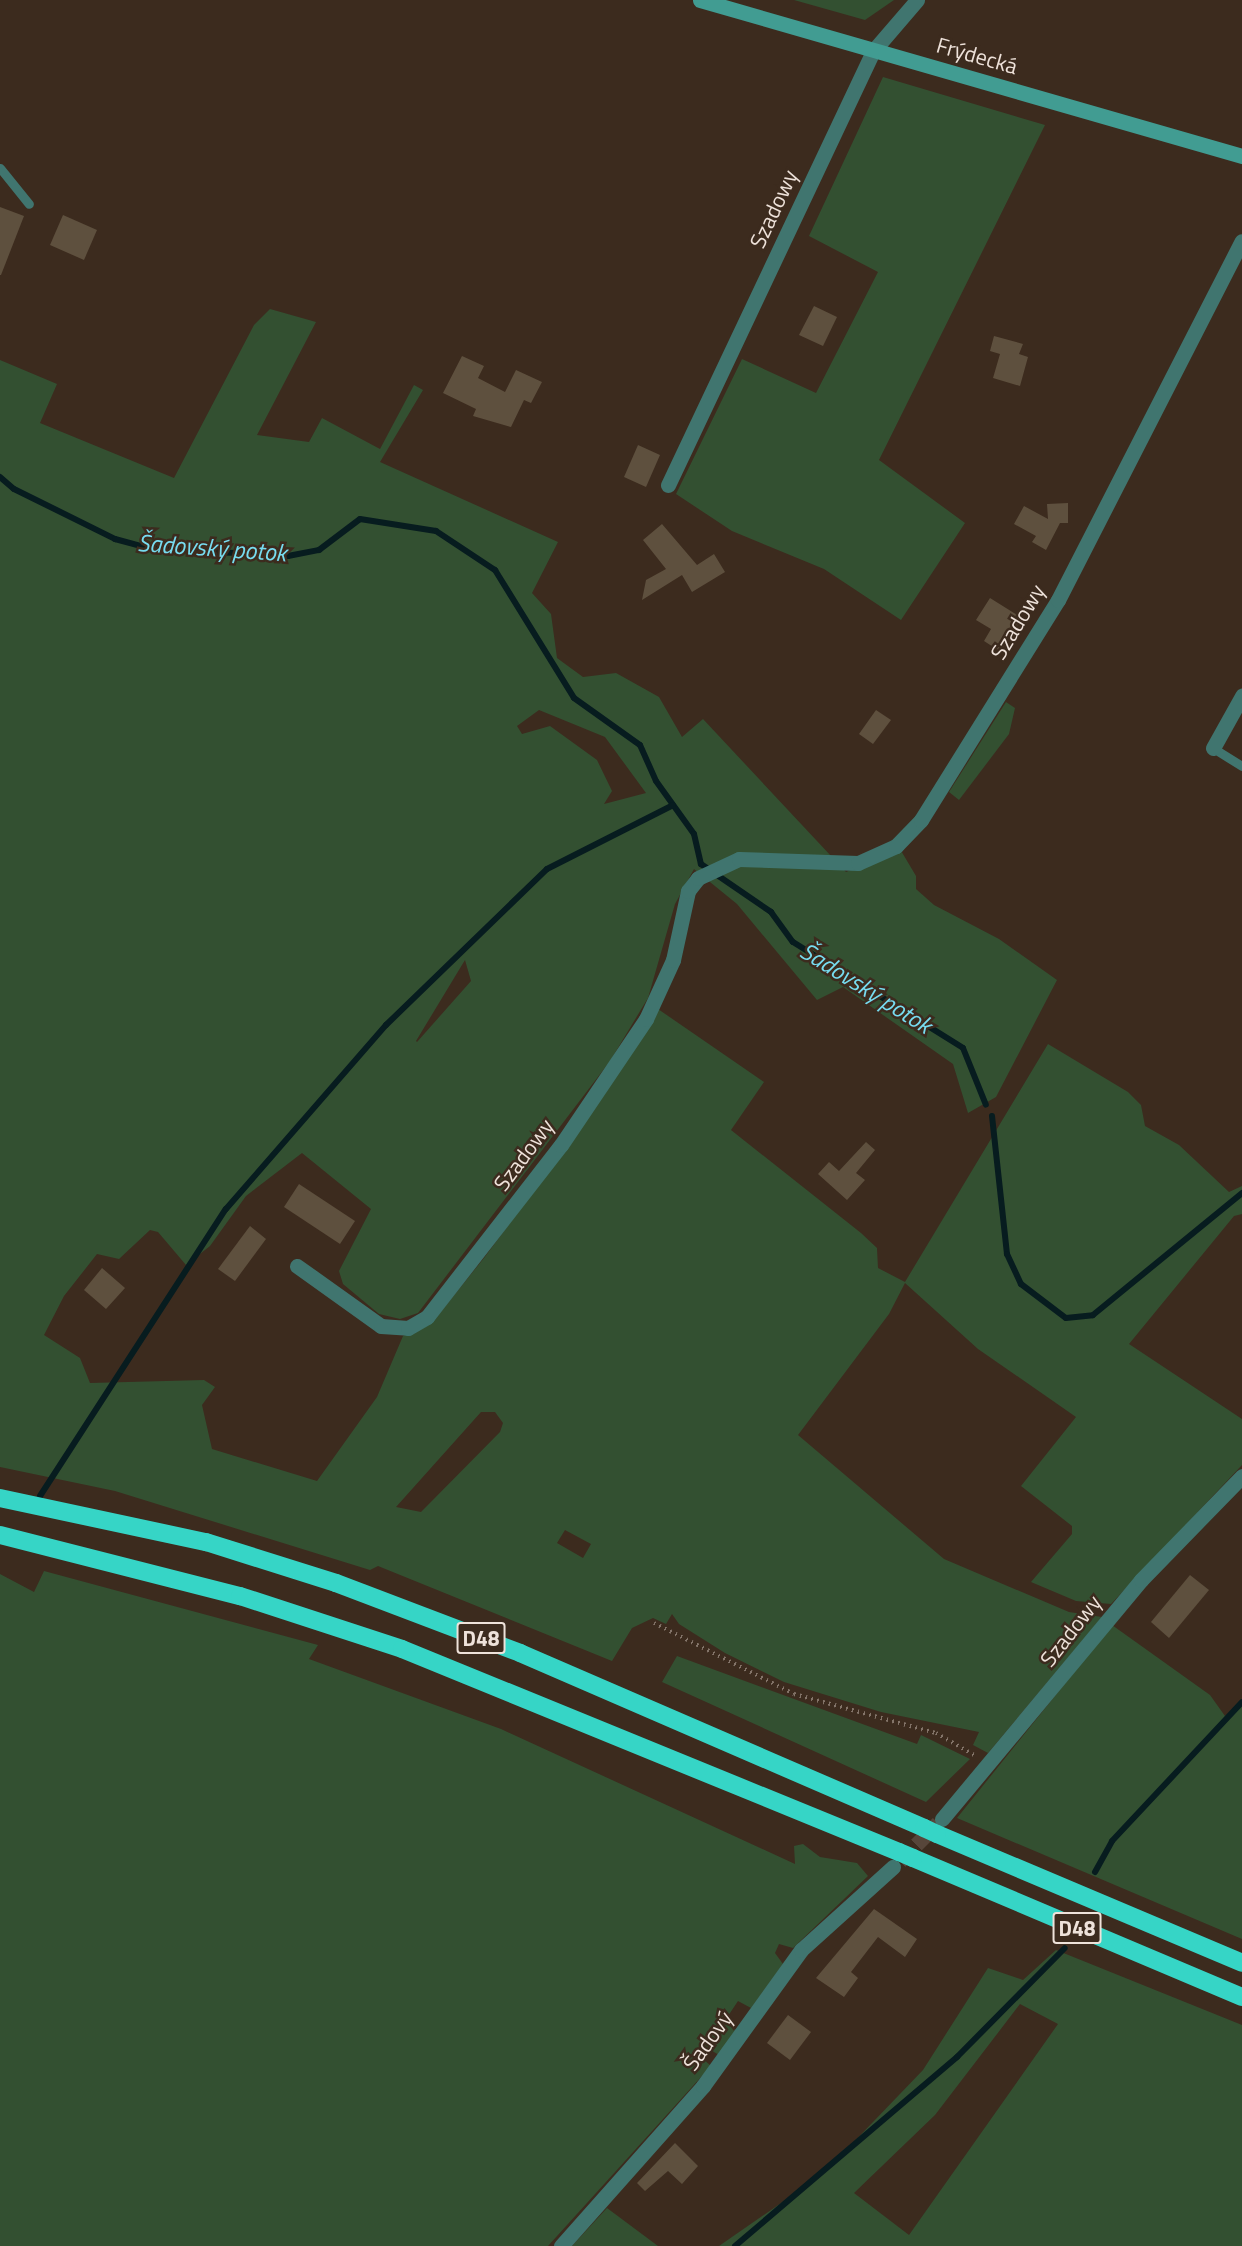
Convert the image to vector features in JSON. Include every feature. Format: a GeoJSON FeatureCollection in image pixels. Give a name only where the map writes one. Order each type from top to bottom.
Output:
{"type":"FeatureCollection","features":[{"type":"Feature","properties":{"kind":"highway","name":"D48"},"geometry":{"type":"LineString","coordinates":[[0,1498],[206,1542],[336,1583],[520,1653],[934,1827],[1242,1962]]}},
{"type":"Feature","properties":{"kind":"highway","name":"D48"},"geometry":{"type":"LineString","coordinates":[[0,1535],[219,1590],[402,1649],[902,1859],[1242,1997]]}},
{"type":"Feature","properties":{"kind":"main road","name":"Frýdecká"},"geometry":{"type":"LineString","coordinates":[[700,0],[1242,156]]}},
{"type":"Feature","properties":{"kind":"street","name":"Szadowy"},"geometry":{"type":"LineString","coordinates":[[668,485],[874,50],[917,0]]}},
{"type":"Feature","properties":{"kind":"street","name":"Szadowy"},"geometry":{"type":"LineString","coordinates":[[297,1266],[381,1326],[408,1328],[436,1309],[561,1145],[646,1019],[673,960],[687,891],[708,871],[739,859],[858,863],[896,846],[921,820],[1058,600],[1242,241]]}},
{"type":"Feature","properties":{"kind":"street"},"geometry":{"type":"LineString","coordinates":[[1213,748],[1242,696]]}},
{"type":"Feature","properties":{"kind":"street","name":"Szadowy"},"geometry":{"type":"LineString","coordinates":[[934,1827],[988,1767],[1141,1580],[1242,1476]]}},
{"type":"Feature","properties":{"kind":"street","name":"Šadový"},"geometry":{"type":"LineString","coordinates":[[561,2246],[703,2086],[801,1950],[902,1859]]}},
{"type":"Feature","properties":{"kind":"lane"},"geometry":{"type":"LineString","coordinates":[[0,168],[29,204]]}},
{"type":"Feature","properties":{"kind":"lane"},"geometry":{"type":"LineString","coordinates":[[1213,748],[1242,766]]}},
{"type":"Feature","properties":{"kind":"path"},"geometry":{"type":"LineString","coordinates":[[654,1623],[794,1694],[955,1741],[988,1767]]}},
{"type":"Feature","properties":{"kind":"green space"},"geometry":{"type":"Polygon","coordinates":[[[794,0],[894,0],[865,20],[794,0]]]}},
{"type":"Feature","properties":{"kind":"green space"},"geometry":{"type":"Polygon","coordinates":[[[883,77],[1045,125],[879,460],[965,523],[901,620],[824,569],[732,531],[676,494],[742,359],[816,393],[878,272],[809,236],[883,77]]]}},
{"type":"Feature","properties":{"kind":"green space"},"geometry":{"type":"Polygon","coordinates":[[[270,309],[316,322],[257,435],[309,442],[322,418],[380,449],[414,385],[423,390],[380,462],[558,542],[532,593],[551,614],[557,658],[583,677],[616,673],[659,697],[682,737],[703,719],[846,872],[900,849],[916,876],[916,889],[934,905],[999,939],[1057,980],[996,1097],[968,1113],[953,1064],[843,987],[817,1000],[737,904],[694,869],[675,904],[648,998],[610,1061],[418,1313],[400,1319],[379,1314],[343,1284],[339,1271],[371,1209],[302,1153],[246,1196],[210,1246],[186,1265],[158,1232],[150,1230],[119,1259],[97,1254],[64,1296],[44,1335],[80,1358],[90,1383],[204,1380],[215,1387],[202,1405],[212,1449],[317,1481],[377,1397],[403,1336],[435,1319],[484,1258],[567,1146],[658,1009],[764,1082],[731,1130],[861,1233],[877,1248],[878,1268],[905,1282],[1048,1044],[1128,1092],[1141,1105],[1145,1126],[1179,1145],[1229,1192],[1242,1186],[1242,1214],[1234,1216],[1129,1344],[1242,1419],[1242,1465],[1111,1604],[1076,1601],[1031,1582],[1072,1534],[1072,1526],[1021,1486],[1076,1417],[978,1349],[905,1283],[889,1314],[798,1435],[944,1559],[1069,1612],[1102,1617],[988,1753],[973,1745],[979,1732],[881,1712],[784,1682],[725,1653],[679,1624],[672,1614],[666,1624],[653,1618],[632,1628],[612,1661],[378,1566],[370,1570],[115,1491],[0,1467],[0,360],[57,384],[40,423],[174,478],[254,325],[270,309]],[[539,710],[517,726],[522,734],[550,726],[597,760],[612,791],[604,804],[646,793],[605,737],[539,710]],[[465,960],[416,1041],[471,981],[465,960]],[[481,1412],[396,1507],[421,1512],[500,1432],[503,1423],[495,1412],[481,1412]],[[565,1530],[557,1543],[583,1558],[591,1544],[565,1530]]]}},
{"type":"Feature","properties":{"kind":"green space"},"geometry":{"type":"Polygon","coordinates":[[[1006,702],[1015,708],[1009,734],[959,800],[949,792],[1006,702]]]}},
{"type":"Feature","properties":{"kind":"green space"},"geometry":{"type":"Polygon","coordinates":[[[44,1571],[318,1645],[309,1659],[501,1729],[795,1864],[794,1846],[803,1844],[820,1857],[857,1863],[868,1876],[793,1948],[779,1944],[775,1953],[783,1964],[751,2008],[738,2001],[724,2022],[736,2030],[719,2055],[709,2049],[702,2058],[711,2066],[548,2246],[0,2246],[0,1574],[34,1592],[44,1571]]]}},
{"type":"Feature","properties":{"kind":"green space"},"geometry":{"type":"Polygon","coordinates":[[[1112,1625],[1210,1695],[1225,1716],[1242,1703],[1242,1939],[957,1818],[1112,1625]]]}},
{"type":"Feature","properties":{"kind":"green space"},"geometry":{"type":"Polygon","coordinates":[[[677,1656],[917,1744],[921,1735],[970,1759],[926,1802],[662,1682],[677,1656]]]}},
{"type":"Feature","properties":{"kind":"green space"},"geometry":{"type":"Polygon","coordinates":[[[1056,1950],[1242,2025],[1242,2246],[719,2246],[823,2174],[923,2070],[988,1968],[1023,1980],[1056,1950]],[[1020,2004],[935,2115],[854,2193],[909,2235],[1058,2024],[1020,2004]]]}},
{"type":"Feature","properties":{"kind":"green space"},"geometry":{"type":"Polygon","coordinates":[[[607,2208],[658,2246],[572,2246],[607,2208]]]}},
{"type":"Feature","properties":{"kind":"building"},"geometry":{"type":"Polygon","coordinates":[[[0,207],[24,216],[1,275],[0,275],[0,207]]]}},
{"type":"Feature","properties":{"kind":"building"},"geometry":{"type":"Polygon","coordinates":[[[63,215],[97,230],[84,260],[50,245],[63,215]]]}},
{"type":"Feature","properties":{"kind":"building"},"geometry":{"type":"Polygon","coordinates":[[[814,306],[837,317],[823,346],[799,335],[814,306]]]}},
{"type":"Feature","properties":{"kind":"building"},"geometry":{"type":"Polygon","coordinates":[[[994,336],[1023,344],[1019,354],[1028,357],[1020,386],[993,378],[1000,354],[990,351],[994,336]]]}},
{"type":"Feature","properties":{"kind":"building"},"geometry":{"type":"Polygon","coordinates":[[[462,356],[484,366],[478,378],[505,392],[516,370],[542,382],[531,403],[524,400],[511,427],[473,416],[476,409],[443,393],[462,356]]]}},
{"type":"Feature","properties":{"kind":"building"},"geometry":{"type":"Polygon","coordinates":[[[638,445],[660,455],[646,487],[624,477],[638,445]]]}},
{"type":"Feature","properties":{"kind":"building"},"geometry":{"type":"Polygon","coordinates":[[[1068,503],[1068,523],[1060,523],[1046,550],[1032,542],[1036,536],[1014,524],[1024,506],[1048,519],[1047,504],[1068,503]]]}},
{"type":"Feature","properties":{"kind":"building"},"geometry":{"type":"Polygon","coordinates":[[[662,524],[697,565],[714,554],[725,572],[692,592],[682,575],[642,600],[646,580],[666,569],[643,540],[662,524]]]}},
{"type":"Feature","properties":{"kind":"building"},"geometry":{"type":"Polygon","coordinates":[[[990,598],[1022,618],[1001,652],[984,641],[991,629],[976,620],[990,598]]]}},
{"type":"Feature","properties":{"kind":"building"},"geometry":{"type":"Polygon","coordinates":[[[876,710],[891,720],[873,744],[859,734],[876,710]]]}},
{"type":"Feature","properties":{"kind":"building"},"geometry":{"type":"Polygon","coordinates":[[[866,1142],[875,1150],[856,1173],[865,1180],[847,1200],[818,1174],[829,1162],[839,1171],[866,1142]]]}},
{"type":"Feature","properties":{"kind":"building"},"geometry":{"type":"Polygon","coordinates":[[[299,1184],[355,1221],[340,1244],[284,1207],[299,1184]]]}},
{"type":"Feature","properties":{"kind":"building"},"geometry":{"type":"Polygon","coordinates":[[[250,1226],[266,1239],[235,1281],[218,1269],[250,1226]]]}},
{"type":"Feature","properties":{"kind":"building"},"geometry":{"type":"Polygon","coordinates":[[[102,1268],[125,1288],[106,1309],[84,1290],[102,1268]]]}},
{"type":"Feature","properties":{"kind":"building"},"geometry":{"type":"Polygon","coordinates":[[[1190,1575],[1209,1590],[1169,1638],[1151,1622],[1190,1575]]]}},
{"type":"Feature","properties":{"kind":"building"},"geometry":{"type":"Polygon","coordinates":[[[874,1909],[917,1939],[905,1957],[878,1937],[851,1972],[858,1978],[844,1997],[816,1978],[874,1909]]]}},
{"type":"Feature","properties":{"kind":"building"},"geometry":{"type":"Polygon","coordinates":[[[788,2015],[811,2032],[790,2060],[767,2043],[788,2015]]]}},
{"type":"Feature","properties":{"kind":"building"},"geometry":{"type":"Polygon","coordinates":[[[675,2143],[698,2166],[682,2184],[668,2171],[645,2191],[637,2183],[675,2143]]]}},
{"type":"Feature","properties":{"kind":"waterway","name":"Šadovský potok"},"geometry":{"type":"LineString","coordinates":[[0,477],[14,489],[115,539],[148,548],[288,556],[319,550],[360,519],[436,531],[495,570],[574,698],[640,745],[656,781],[694,834],[701,864],[771,912],[793,942],[963,1048],[986,1105]]}},
{"type":"Feature","properties":{"kind":"waterway"},"geometry":{"type":"LineString","coordinates":[[40,1496],[226,1209],[386,1025],[547,869],[673,805]]}},
{"type":"Feature","properties":{"kind":"waterway","name":"Šadovský potok"},"geometry":{"type":"LineString","coordinates":[[992,1116],[1007,1254],[1021,1284],[1066,1318],[1093,1315],[1242,1193]]}},
{"type":"Feature","properties":{"kind":"waterway"},"geometry":{"type":"LineString","coordinates":[[1095,1872],[1112,1841],[1242,1702]]}},
{"type":"Feature","properties":{"kind":"waterway"},"geometry":{"type":"LineString","coordinates":[[735,2246],[957,2057],[1065,1948]]}},
{"type":"Feature","properties":{"kind":"tunnel"},"geometry":{"type":"LineString","coordinates":[[900,1861],[938,1823]]}}]}
